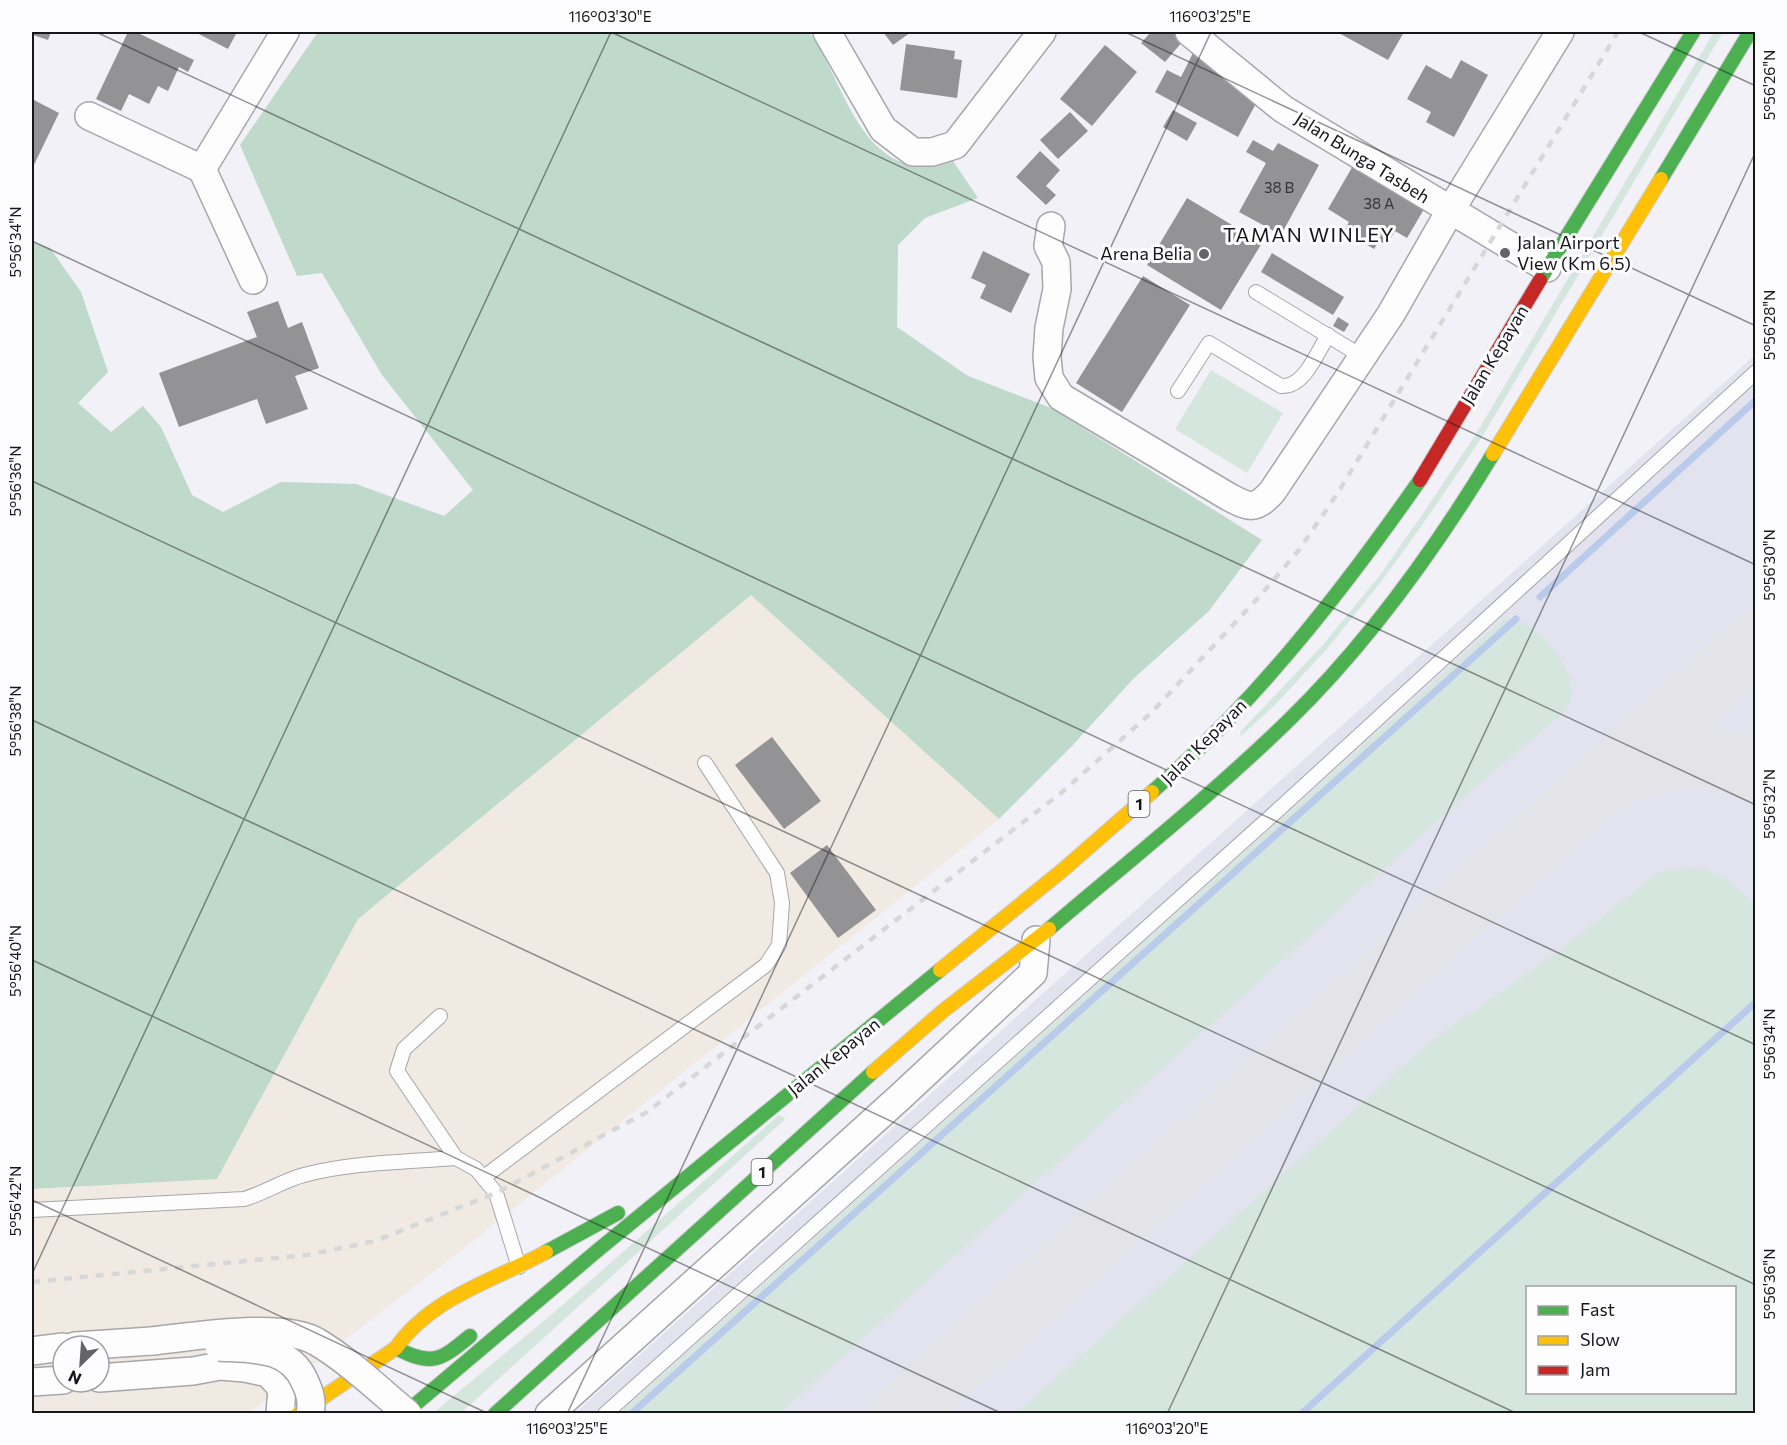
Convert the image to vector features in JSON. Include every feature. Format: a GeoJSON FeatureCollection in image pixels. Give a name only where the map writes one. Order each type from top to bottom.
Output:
{"type":"FeatureCollection","features":[{"type":"Feature","properties":{"kind":"highway","name":"Jalan Kepayan"},"geometry":{"type":"LineString","coordinates":[[406,1413],[598,1250],[1064,869],[1183,765],[1268,678],[1368,555],[1428,469],[1547,268],[1693,32]]}},
{"type":"Feature","properties":{"kind":"highway","name":"Jalan Kepayan"},"geometry":{"type":"LineString","coordinates":[[495,1413],[864,1079],[943,1011],[1036,940],[1258,750],[1290,719],[1366,635],[1411,576],[1493,457],[1750,32]]}},
{"type":"Feature","properties":{"kind":"highway"},"geometry":{"type":"LineString","coordinates":[[298,1413],[396,1348],[406,1332],[424,1317],[478,1283],[519,1267],[609,1219],[705,1162]]}},
{"type":"Feature","properties":{"kind":"highway"},"geometry":{"type":"LineString","coordinates":[[513,1303],[551,1274],[598,1250]]}},
{"type":"Feature","properties":{"kind":"highway"},"geometry":{"type":"LineString","coordinates":[[396,1348],[421,1361],[440,1360],[485,1324]]}},
{"type":"Feature","properties":{"kind":"street"},"geometry":{"type":"LineString","coordinates":[[202,170],[285,32]]}},
{"type":"Feature","properties":{"kind":"street"},"geometry":{"type":"LineString","coordinates":[[827,32],[883,129],[913,152],[932,152],[955,144],[1042,32]]}},
{"type":"Feature","properties":{"kind":"street","name":"Jalan Bunga Tasbeh"},"geometry":{"type":"LineString","coordinates":[[1189,32],[1283,109],[1547,268]]}},
{"type":"Feature","properties":{"kind":"street"},"geometry":{"type":"LineString","coordinates":[[1051,226],[1048,246],[1056,262],[1057,289],[1049,328],[1047,357],[1049,378],[1060,397],[1247,507],[1260,504],[1272,492],[1304,441],[1363,357],[1560,32]]}},
{"type":"Feature","properties":{"kind":"street"},"geometry":{"type":"LineString","coordinates":[[89,116],[202,170],[254,280]]}},
{"type":"Feature","properties":{"kind":"street"},"geometry":{"type":"LineString","coordinates":[[549,1413],[899,1098],[1034,973],[1036,940]]}},
{"type":"Feature","properties":{"kind":"street"},"geometry":{"type":"LineString","coordinates":[[111,1344],[247,1331],[282,1332],[315,1340],[406,1413]]}},
{"type":"Feature","properties":{"kind":"street"},"geometry":{"type":"LineString","coordinates":[[152,1341],[279,1353],[301,1373],[310,1392],[310,1413]]}},
{"type":"Feature","properties":{"kind":"street"},"geometry":{"type":"LineString","coordinates":[[32,1351],[51,1349]]}},
{"type":"Feature","properties":{"kind":"street"},"geometry":{"type":"LineString","coordinates":[[111,1377],[193,1371],[220,1366],[245,1368],[268,1373],[282,1389],[280,1413]]}},
{"type":"Feature","properties":{"kind":"street"},"geometry":{"type":"LineString","coordinates":[[32,1382],[51,1381]]}},
{"type":"Feature","properties":{"kind":"lane"},"geometry":{"type":"LineString","coordinates":[[1256,292],[1363,357]]}},
{"type":"Feature","properties":{"kind":"lane"},"geometry":{"type":"LineString","coordinates":[[1178,391],[1209,343],[1281,386],[1290,387],[1298,382],[1328,335]]}},
{"type":"Feature","properties":{"kind":"lane"},"geometry":{"type":"LineString","coordinates":[[605,1413],[1279,809],[1755,372]]}},
{"type":"Feature","properties":{"kind":"lane"},"geometry":{"type":"LineString","coordinates":[[484,1177],[774,957],[779,945],[782,903],[777,873],[705,764]]}},
{"type":"Feature","properties":{"kind":"lane"},"geometry":{"type":"LineString","coordinates":[[440,1016],[404,1049],[397,1071],[456,1158],[484,1177],[496,1193],[519,1267]]}},
{"type":"Feature","properties":{"kind":"lane"},"geometry":{"type":"LineString","coordinates":[[32,1210],[244,1199],[267,1192],[302,1175],[326,1170],[456,1158]]}},
{"type":"Feature","properties":{"kind":"shaded area"},"geometry":{"type":"Polygon","coordinates":[[[1714,32],[1723,32],[1482,437],[1384,578],[1327,649],[1274,706],[1241,736],[1240,732],[1322,646],[1380,575],[1426,509],[1476,434],[1714,32]]]}},
{"type":"Feature","properties":{"kind":"shaded area"},"geometry":{"type":"Polygon","coordinates":[[[1755,355],[1755,1413],[575,1413],[1755,355]]]}},
{"type":"Feature","properties":{"kind":"shaded area"},"geometry":{"type":"Polygon","coordinates":[[[1211,370],[1283,413],[1247,473],[1175,429],[1211,370]]]}},
{"type":"Feature","properties":{"kind":"shaded area"},"geometry":{"type":"Polygon","coordinates":[[[751,595],[999,819],[453,1257],[249,1413],[32,1414],[32,1189],[217,1179],[358,919],[751,595]]]}},
{"type":"Feature","properties":{"kind":"shaded area"},"geometry":{"type":"Polygon","coordinates":[[[1516,619],[1538,633],[1549,644],[1567,670],[1571,684],[1571,698],[1567,710],[1474,788],[780,1413],[620,1413],[1503,620],[1516,619]]]}},
{"type":"Feature","properties":{"kind":"shaded area"},"geometry":{"type":"Polygon","coordinates":[[[1697,867],[1728,881],[1755,903],[1756,1406],[1747,1413],[1017,1413],[1430,1042],[1564,947],[1663,871],[1697,867]]]}},
{"type":"Feature","properties":{"kind":"shaded area"},"geometry":{"type":"Polygon","coordinates":[[[779,1115],[785,1118],[784,1120],[461,1413],[432,1414],[558,1309],[779,1115]]]}},
{"type":"Feature","properties":{"kind":"green space"},"geometry":{"type":"Polygon","coordinates":[[[318,32],[809,32],[865,133],[880,149],[899,161],[921,167],[953,161],[978,198],[925,218],[898,245],[897,327],[968,376],[1051,408],[1262,540],[1209,611],[1133,679],[1072,746],[999,819],[751,595],[358,919],[217,1179],[32,1189],[32,242],[50,248],[81,292],[108,372],[78,403],[111,432],[143,406],[161,427],[192,495],[223,512],[281,482],[356,484],[444,516],[473,490],[382,375],[322,273],[297,276],[240,145],[318,32]]]}},
{"type":"Feature","properties":{"kind":"building"},"geometry":{"type":"Polygon","coordinates":[[[32,32],[51,32],[48,40],[33,35],[32,39],[32,32]]]}},
{"type":"Feature","properties":{"kind":"building"},"geometry":{"type":"Polygon","coordinates":[[[128,32],[136,32],[194,60],[188,72],[179,67],[168,91],[158,86],[149,104],[129,94],[121,111],[96,99],[128,32]]]}},
{"type":"Feature","properties":{"kind":"building"},"geometry":{"type":"Polygon","coordinates":[[[195,32],[237,32],[228,49],[195,32]]]}},
{"type":"Feature","properties":{"kind":"building"},"geometry":{"type":"Polygon","coordinates":[[[883,32],[911,32],[893,45],[883,32]]]}},
{"type":"Feature","properties":{"kind":"building"},"geometry":{"type":"Polygon","coordinates":[[[1151,32],[1172,32],[1183,41],[1165,62],[1141,43],[1151,32]]]}},
{"type":"Feature","properties":{"kind":"building"},"geometry":{"type":"Polygon","coordinates":[[[1337,32],[1404,32],[1388,60],[1337,32]]]}},
{"type":"Feature","properties":{"kind":"building"},"geometry":{"type":"Polygon","coordinates":[[[1198,43],[1268,81],[1238,137],[1155,92],[1167,70],[1181,77],[1198,43]]]}},
{"type":"Feature","properties":{"kind":"building"},"geometry":{"type":"Polygon","coordinates":[[[906,44],[955,51],[954,59],[962,60],[957,98],[900,90],[906,44]]]}},
{"type":"Feature","properties":{"kind":"building"},"geometry":{"type":"Polygon","coordinates":[[[1105,45],[1137,72],[1092,126],[1060,99],[1105,45]]]}},
{"type":"Feature","properties":{"kind":"building"},"geometry":{"type":"Polygon","coordinates":[[[1461,60],[1488,75],[1454,137],[1426,122],[1431,112],[1407,99],[1426,65],[1451,79],[1461,60]]]}},
{"type":"Feature","properties":{"kind":"building"},"geometry":{"type":"Polygon","coordinates":[[[32,99],[59,113],[32,169],[32,99]]]}},
{"type":"Feature","properties":{"kind":"building"},"geometry":{"type":"Polygon","coordinates":[[[1173,110],[1197,123],[1187,141],[1163,127],[1173,110]]]}},
{"type":"Feature","properties":{"kind":"building"},"geometry":{"type":"Polygon","coordinates":[[[1070,112],[1088,131],[1058,159],[1040,140],[1070,112]]]}},
{"type":"Feature","properties":{"kind":"building"},"geometry":{"type":"Polygon","coordinates":[[[1253,140],[1273,151],[1278,143],[1319,165],[1281,235],[1239,212],[1266,163],[1246,152],[1253,140]]]}},
{"type":"Feature","properties":{"kind":"building"},"geometry":{"type":"Polygon","coordinates":[[[1040,151],[1060,170],[1046,186],[1056,195],[1046,205],[1016,177],[1040,151]]]}},
{"type":"Feature","properties":{"kind":"building"},"geometry":{"type":"Polygon","coordinates":[[[1358,157],[1430,199],[1407,238],[1395,231],[1387,245],[1379,241],[1374,249],[1344,231],[1349,222],[1328,209],[1358,157]]]}},
{"type":"Feature","properties":{"kind":"building","name":"Arena Belia"},"geometry":{"type":"Polygon","coordinates":[[[1187,198],[1262,243],[1221,310],[1147,265],[1187,198]]]}},
{"type":"Feature","properties":{"kind":"building"},"geometry":{"type":"Polygon","coordinates":[[[983,251],[1030,274],[1011,313],[980,298],[986,285],[971,278],[983,251]]]}},
{"type":"Feature","properties":{"kind":"building"},"geometry":{"type":"Polygon","coordinates":[[[1272,253],[1344,297],[1333,315],[1261,272],[1272,253]]]}},
{"type":"Feature","properties":{"kind":"building"},"geometry":{"type":"Polygon","coordinates":[[[1143,276],[1190,305],[1122,412],[1076,383],[1143,276]]]}},
{"type":"Feature","properties":{"kind":"building"},"geometry":{"type":"Polygon","coordinates":[[[278,301],[288,328],[302,322],[319,368],[295,376],[308,409],[266,424],[257,399],[179,427],[159,373],[257,337],[247,312],[278,301]]]}},
{"type":"Feature","properties":{"kind":"building"},"geometry":{"type":"Polygon","coordinates":[[[1338,317],[1349,324],[1344,332],[1333,326],[1338,317]]]}},
{"type":"Feature","properties":{"kind":"building"},"geometry":{"type":"Polygon","coordinates":[[[772,737],[821,801],[784,829],[735,765],[772,737]]]}},
{"type":"Feature","properties":{"kind":"building"},"geometry":{"type":"Polygon","coordinates":[[[827,845],[876,910],[838,938],[790,873],[827,845]]]}},
{"type":"Feature","properties":{"kind":"waterway"},"geometry":{"type":"LineString","coordinates":[[1540,597],[1756,400]]}},
{"type":"Feature","properties":{"kind":"waterway"},"geometry":{"type":"LineString","coordinates":[[631,1414],[1516,619]]}},
{"type":"Feature","properties":{"kind":"waterway"},"geometry":{"type":"LineString","coordinates":[[1301,1414],[1756,1002]]}},
{"type":"Feature","properties":{"kind":"taxiway"},"geometry":{"type":"LineString","coordinates":[[902,1414],[1756,643]]}},
{"type":"Feature","properties":{"kind":"taxiway"},"geometry":{"type":"LineString","coordinates":[[1613,778],[1647,764],[1683,758],[1720,760],[1756,771]]}},
{"type":"Feature","properties":{"kind":"railway"},"geometry":{"type":"LineString","coordinates":[[32,1282],[307,1255],[375,1241],[496,1193],[647,1112],[1061,793],[1151,713],[1258,598],[1299,550],[1337,494],[1618,32]]}},
{"type":"Feature","properties":{"kind":"traffic: fast"},"geometry":{"type":"LineString","coordinates":[[1540,280],[1693,32]]}},
{"type":"Feature","properties":{"kind":"traffic: fast"},"geometry":{"type":"LineString","coordinates":[[1661,179],[1750,32]]}},
{"type":"Feature","properties":{"kind":"traffic: fast"},"geometry":{"type":"LineString","coordinates":[[1049,929],[1231,774],[1318,690],[1373,627],[1399,593],[1448,524],[1493,454]]}},
{"type":"Feature","properties":{"kind":"traffic: fast"},"geometry":{"type":"LineString","coordinates":[[1152,792],[1227,721],[1262,684],[1328,605],[1420,480]]}},
{"type":"Feature","properties":{"kind":"traffic: fast"},"geometry":{"type":"LineString","coordinates":[[404,1414],[598,1250],[940,970]]}},
{"type":"Feature","properties":{"kind":"traffic: fast"},"geometry":{"type":"LineString","coordinates":[[495,1414],[873,1072]]}},
{"type":"Feature","properties":{"kind":"traffic: fast"},"geometry":{"type":"LineString","coordinates":[[546,1252],[618,1213]]}},
{"type":"Feature","properties":{"kind":"traffic: fast"},"geometry":{"type":"LineString","coordinates":[[396,1348],[419,1358],[436,1358],[451,1351],[470,1336]]}},
{"type":"Feature","properties":{"kind":"traffic: slow"},"geometry":{"type":"LineString","coordinates":[[1493,454],[1661,179]]}},
{"type":"Feature","properties":{"kind":"traffic: slow"},"geometry":{"type":"LineString","coordinates":[[940,970],[1064,869],[1152,792]]}},
{"type":"Feature","properties":{"kind":"traffic: slow"},"geometry":{"type":"LineString","coordinates":[[873,1072],[943,1011],[1049,929]]}},
{"type":"Feature","properties":{"kind":"traffic: slow"},"geometry":{"type":"LineString","coordinates":[[298,1414],[396,1348],[410,1330],[445,1303],[546,1252]]}},
{"type":"Feature","properties":{"kind":"traffic: jam"},"geometry":{"type":"LineString","coordinates":[[1420,480],[1540,280]]}},
{"type":"Feature","properties":{"kind":"place","name":"Jalan Airport View (Km 6.5)"},"geometry":{"type":"Point","coordinates":[1505,253]}},
{"type":"Feature","properties":{"kind":"place","name":"Arena Belia"},"geometry":{"type":"Point","coordinates":[1204,254]}},
{"type":"Feature","properties":{"kind":"district","name":"TAMAN WINLEY"},"geometry":{"type":"Point","coordinates":[1309,235]}}]}
